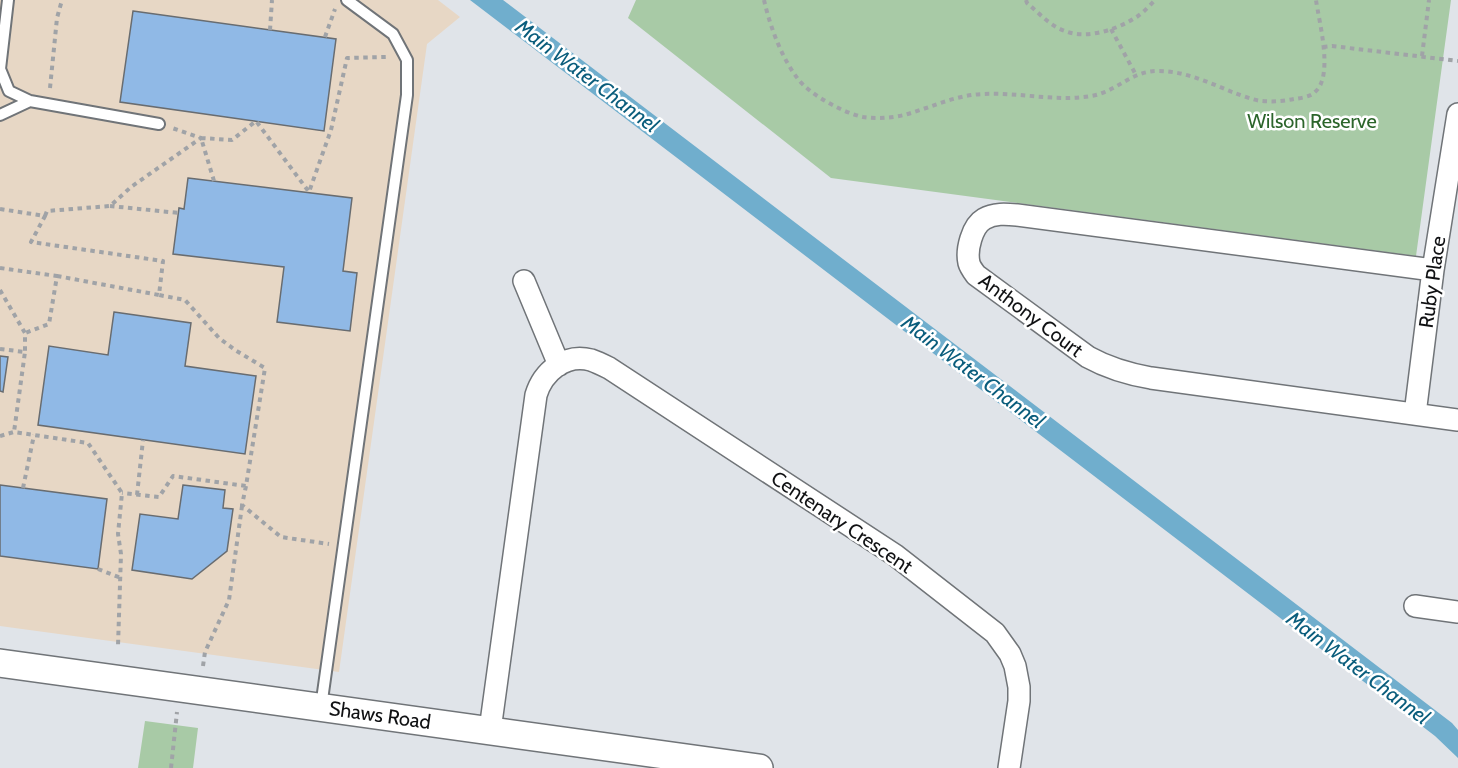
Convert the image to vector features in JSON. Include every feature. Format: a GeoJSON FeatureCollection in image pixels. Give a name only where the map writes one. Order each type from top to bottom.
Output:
{"type":"FeatureCollection","features":[{"type":"Feature","properties":{"kind":"street","name":"Ruby Place"},"geometry":{"type":"LineString","coordinates":[[1415,414],[1433,270],[1458,114]]}},
{"type":"Feature","properties":{"kind":"street","name":"Anthony Court"},"geometry":{"type":"LineString","coordinates":[[1433,270],[1003,214],[991,216],[977,225],[969,249],[969,262],[976,275],[1088,357],[1116,370],[1151,378],[1458,420]]}},
{"type":"Feature","properties":{"kind":"street"},"geometry":{"type":"LineString","coordinates":[[490,730],[536,395],[543,379],[559,365],[525,281]]}},
{"type":"Feature","properties":{"kind":"street","name":"Centenary Crescent"},"geometry":{"type":"LineString","coordinates":[[559,365],[584,359],[593,360],[609,368],[896,555],[995,633],[1010,654],[1019,687],[1009,768]]}},
{"type":"Feature","properties":{"kind":"street"},"geometry":{"type":"LineString","coordinates":[[1415,606],[1458,612]]}},
{"type":"Feature","properties":{"kind":"street","name":"Shaws Road"},"geometry":{"type":"LineString","coordinates":[[0,663],[759,768]]}},
{"type":"Feature","properties":{"kind":"lane"},"geometry":{"type":"LineString","coordinates":[[8,0],[0,69],[9,91],[30,101],[159,124]]}},
{"type":"Feature","properties":{"kind":"lane"},"geometry":{"type":"LineString","coordinates":[[321,707],[407,94],[407,60],[393,34],[347,0]]}},
{"type":"Feature","properties":{"kind":"lane"},"geometry":{"type":"LineString","coordinates":[[0,115],[30,101]]}},
{"type":"Feature","properties":{"kind":"path"},"geometry":{"type":"LineString","coordinates":[[60,89],[49,88],[57,18],[62,0]]}},
{"type":"Feature","properties":{"kind":"path"},"geometry":{"type":"LineString","coordinates":[[270,30],[272,0]]}},
{"type":"Feature","properties":{"kind":"path"},"geometry":{"type":"LineString","coordinates":[[764,0],[777,40],[799,81],[818,96],[840,108],[863,117],[886,118],[904,115],[955,98],[982,94],[1074,98],[1093,96],[1107,92],[1136,75],[1157,71],[1196,78],[1261,101],[1303,98],[1315,93],[1322,82],[1325,68],[1316,0]]}},
{"type":"Feature","properties":{"kind":"path"},"geometry":{"type":"LineString","coordinates":[[1026,0],[1047,21],[1066,32],[1088,35],[1111,29],[1138,16],[1155,0]]}},
{"type":"Feature","properties":{"kind":"path"},"geometry":{"type":"LineString","coordinates":[[1422,56],[1429,0]]}},
{"type":"Feature","properties":{"kind":"path"},"geometry":{"type":"LineString","coordinates":[[325,37],[336,5],[345,12]]}},
{"type":"Feature","properties":{"kind":"path"},"geometry":{"type":"LineString","coordinates":[[1111,29],[1136,75]]}},
{"type":"Feature","properties":{"kind":"path"},"geometry":{"type":"LineString","coordinates":[[1323,47],[1332,46],[1458,61]]}},
{"type":"Feature","properties":{"kind":"path"},"geometry":{"type":"LineString","coordinates":[[159,124],[201,138],[232,140],[256,121],[309,192],[331,130],[347,58],[387,57],[383,48]]}},
{"type":"Feature","properties":{"kind":"path"},"geometry":{"type":"LineString","coordinates":[[201,138],[214,181]]}},
{"type":"Feature","properties":{"kind":"path"},"geometry":{"type":"LineString","coordinates":[[110,206],[131,187],[201,138]]}},
{"type":"Feature","properties":{"kind":"path"},"geometry":{"type":"LineString","coordinates":[[159,295],[163,261],[31,242],[47,211],[110,206],[179,213]]}},
{"type":"Feature","properties":{"kind":"path"},"geometry":{"type":"LineString","coordinates":[[0,209],[45,216]]}},
{"type":"Feature","properties":{"kind":"path"},"geometry":{"type":"LineString","coordinates":[[0,267],[184,300],[219,338],[265,368],[229,600],[205,652],[201,690]]}},
{"type":"Feature","properties":{"kind":"path"},"geometry":{"type":"LineString","coordinates":[[25,333],[49,324],[57,276]]}},
{"type":"Feature","properties":{"kind":"path"},"geometry":{"type":"LineString","coordinates":[[0,290],[25,333],[25,352],[14,432]]}},
{"type":"Feature","properties":{"kind":"path"},"geometry":{"type":"LineString","coordinates":[[0,349],[25,352]]}},
{"type":"Feature","properties":{"kind":"path"},"geometry":{"type":"LineString","coordinates":[[0,436],[14,432],[88,443],[122,493],[118,534],[122,554],[118,646]]}},
{"type":"Feature","properties":{"kind":"path"},"geometry":{"type":"LineString","coordinates":[[23,488],[33,435]]}},
{"type":"Feature","properties":{"kind":"path"},"geometry":{"type":"LineString","coordinates":[[137,495],[143,440]]}},
{"type":"Feature","properties":{"kind":"path"},"geometry":{"type":"LineString","coordinates":[[122,493],[159,497],[172,476],[246,486]]}},
{"type":"Feature","properties":{"kind":"path"},"geometry":{"type":"LineString","coordinates":[[242,505],[280,537],[329,544]]}},
{"type":"Feature","properties":{"kind":"path"},"geometry":{"type":"LineString","coordinates":[[98,568],[121,578]]}},
{"type":"Feature","properties":{"kind":"path"},"geometry":{"type":"LineString","coordinates":[[171,768],[176,720]]}},
{"type":"Feature","properties":{"kind":"shaded area"},"geometry":{"type":"Polygon","coordinates":[[[0,0],[438,0],[460,17],[427,44],[339,672],[0,626],[0,0]]]}},
{"type":"Feature","properties":{"kind":"green space","name":"Wilson Reserve"},"geometry":{"type":"Polygon","coordinates":[[[636,0],[1451,0],[1416,256],[831,178],[628,18],[636,0]]]}},
{"type":"Feature","properties":{"kind":"green space"},"geometry":{"type":"Polygon","coordinates":[[[145,721],[198,728],[193,768],[138,768],[145,721]]]}},
{"type":"Feature","properties":{"kind":"water","name":"Main Water Channel"},"geometry":{"type":"Polygon","coordinates":[[[470,0],[503,0],[1452,723],[1458,730],[1458,758],[1435,736],[470,0]]]}},
{"type":"Feature","properties":{"kind":"building"},"geometry":{"type":"Polygon","coordinates":[[[133,11],[336,39],[324,131],[120,102],[133,11]]]}},
{"type":"Feature","properties":{"kind":"building"},"geometry":{"type":"Polygon","coordinates":[[[188,178],[352,198],[343,271],[357,273],[350,331],[277,322],[284,267],[173,254],[179,208],[184,209],[188,178]]]}},
{"type":"Feature","properties":{"kind":"building"},"geometry":{"type":"Polygon","coordinates":[[[114,312],[191,323],[185,366],[256,376],[245,454],[38,425],[49,346],[108,355],[114,312]]]}},
{"type":"Feature","properties":{"kind":"building"},"geometry":{"type":"Polygon","coordinates":[[[0,356],[8,357],[3,392],[0,391],[0,356]]]}},
{"type":"Feature","properties":{"kind":"building"},"geometry":{"type":"Polygon","coordinates":[[[0,485],[107,499],[98,569],[0,556],[0,485]]]}},
{"type":"Feature","properties":{"kind":"building"},"geometry":{"type":"Polygon","coordinates":[[[183,485],[225,490],[223,508],[233,509],[227,551],[192,579],[132,570],[140,514],[178,519],[183,485]]]}}]}
